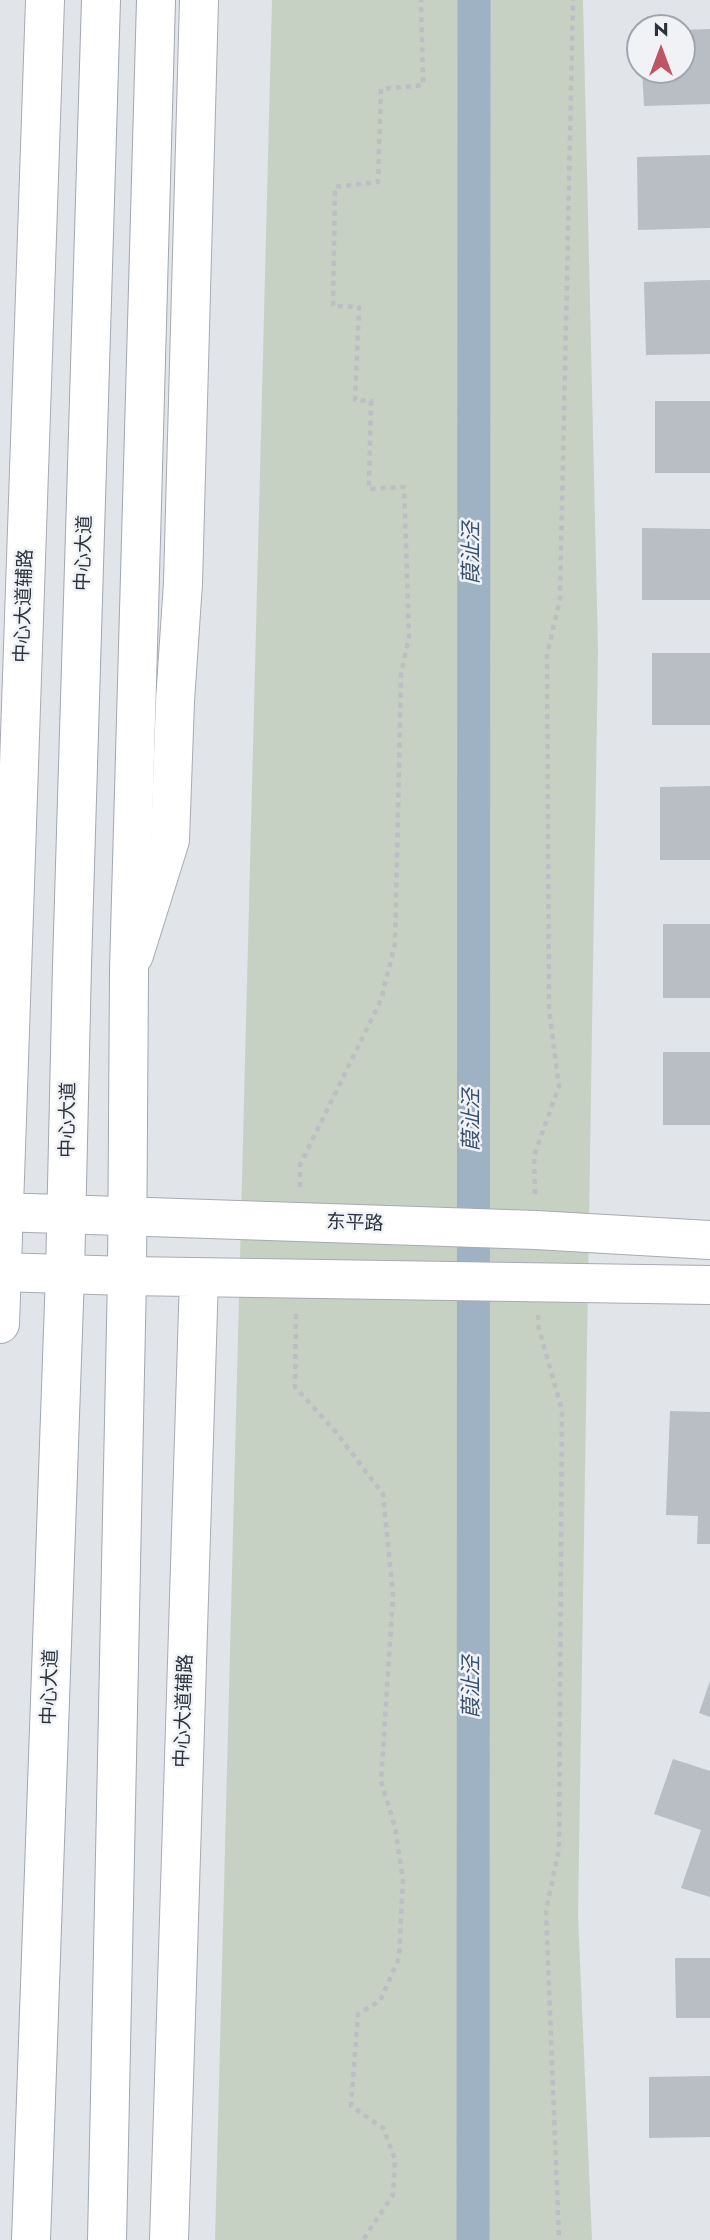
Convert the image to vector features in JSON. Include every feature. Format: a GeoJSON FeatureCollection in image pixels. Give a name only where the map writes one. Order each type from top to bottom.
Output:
{"type":"FeatureCollection","features":[{"type":"Feature","properties":{"kind":"main road","name":"中心大道辅路"},"geometry":{"type":"LineString","coordinates":[[0,1324],[1,1212],[45,0]]}},
{"type":"Feature","properties":{"kind":"main road","name":"中心大道"},"geometry":{"type":"LineString","coordinates":[[31,2240],[65,1274],[102,0]]}},
{"type":"Feature","properties":{"kind":"main road"},"geometry":{"type":"LineString","coordinates":[[107,2240],[127,1276],[129,970],[156,0]]}},
{"type":"Feature","properties":{"kind":"main road"},"geometry":{"type":"LineString","coordinates":[[129,970],[170,840],[183,583],[199,0]]}},
{"type":"Feature","properties":{"kind":"main road","name":"东平路"},"geometry":{"type":"LineString","coordinates":[[1,1212],[523,1230],[710,1240]]}},
{"type":"Feature","properties":{"kind":"main road"},"geometry":{"type":"LineString","coordinates":[[1,1212],[65,1274]]}},
{"type":"Feature","properties":{"kind":"main road"},"geometry":{"type":"LineString","coordinates":[[127,1216],[199,1277]]}},
{"type":"Feature","properties":{"kind":"main road"},"geometry":{"type":"LineString","coordinates":[[1,1272],[710,1285]]}},
{"type":"Feature","properties":{"kind":"main road","name":"中心大道辅路"},"geometry":{"type":"LineString","coordinates":[[169,2240],[199,1277]]}},
{"type":"Feature","properties":{"kind":"path"},"geometry":{"type":"LineString","coordinates":[[299,1222],[300,1165],[381,1000],[395,944],[401,674],[409,636],[404,487],[369,489],[371,401],[355,400],[359,307],[333,306],[335,187],[378,182],[381,89],[423,85],[421,0]]}},
{"type":"Feature","properties":{"kind":"path"},"geometry":{"type":"LineString","coordinates":[[523,1230],[534,1156],[559,1086],[549,1010],[547,654],[561,587],[573,0]]}},
{"type":"Feature","properties":{"kind":"path"},"geometry":{"type":"LineString","coordinates":[[297,1278],[295,1387],[335,1431],[383,1494],[393,1595],[381,1781],[395,1827],[402,1880],[399,1958],[380,2001],[358,2014],[351,2106],[383,2128],[395,2159],[393,2195],[363,2240]]}},
{"type":"Feature","properties":{"kind":"path"},"geometry":{"type":"LineString","coordinates":[[522,1282],[562,1410],[559,1849],[545,1911],[559,2240]]}},
{"type":"Feature","properties":{"kind":"green space"},"geometry":{"type":"Polygon","coordinates":[[[272,0],[583,0],[598,650],[578,1916],[592,2240],[215,2240],[272,0]]]}},
{"type":"Feature","properties":{"kind":"building"},"geometry":{"type":"Polygon","coordinates":[[[710,29],[710,104],[644,106],[643,84],[696,84],[696,30],[710,29]]]}},
{"type":"Feature","properties":{"kind":"building"},"geometry":{"type":"Polygon","coordinates":[[[710,155],[710,228],[638,230],[637,157],[710,155]]]}},
{"type":"Feature","properties":{"kind":"building"},"geometry":{"type":"Polygon","coordinates":[[[710,280],[710,354],[646,355],[644,282],[710,280]]]}},
{"type":"Feature","properties":{"kind":"building"},"geometry":{"type":"Polygon","coordinates":[[[655,401],[710,401],[710,473],[655,473],[655,401]]]}},
{"type":"Feature","properties":{"kind":"building"},"geometry":{"type":"Polygon","coordinates":[[[642,528],[710,529],[710,600],[642,600],[642,528]]]}},
{"type":"Feature","properties":{"kind":"building"},"geometry":{"type":"Polygon","coordinates":[[[652,653],[710,653],[710,725],[652,725],[652,653]]]}},
{"type":"Feature","properties":{"kind":"building"},"geometry":{"type":"Polygon","coordinates":[[[710,786],[710,860],[660,860],[660,787],[710,786]]]}},
{"type":"Feature","properties":{"kind":"building"},"geometry":{"type":"Polygon","coordinates":[[[663,924],[710,924],[710,998],[663,998],[663,924]]]}},
{"type":"Feature","properties":{"kind":"building"},"geometry":{"type":"Polygon","coordinates":[[[663,1052],[710,1052],[710,1125],[663,1125],[663,1052]]]}},
{"type":"Feature","properties":{"kind":"building"},"geometry":{"type":"Polygon","coordinates":[[[670,1411],[710,1412],[710,1544],[697,1544],[698,1516],[666,1515],[670,1411]]]}},
{"type":"Feature","properties":{"kind":"building"},"geometry":{"type":"Polygon","coordinates":[[[710,1681],[710,1717],[699,1713],[710,1681]]]}},
{"type":"Feature","properties":{"kind":"building"},"geometry":{"type":"Polygon","coordinates":[[[673,1759],[710,1771],[710,1897],[681,1888],[701,1830],[654,1814],[673,1759]]]}},
{"type":"Feature","properties":{"kind":"building"},"geometry":{"type":"Polygon","coordinates":[[[675,1958],[710,1958],[710,2018],[676,2018],[675,1958]]]}},
{"type":"Feature","properties":{"kind":"building"},"geometry":{"type":"Polygon","coordinates":[[[710,2076],[710,2137],[649,2138],[649,2077],[710,2076]]]}},
{"type":"Feature","properties":{"kind":"waterway","name":"葭沚泾"},"geometry":{"type":"LineString","coordinates":[[473,2240],[474,0]]}}]}
